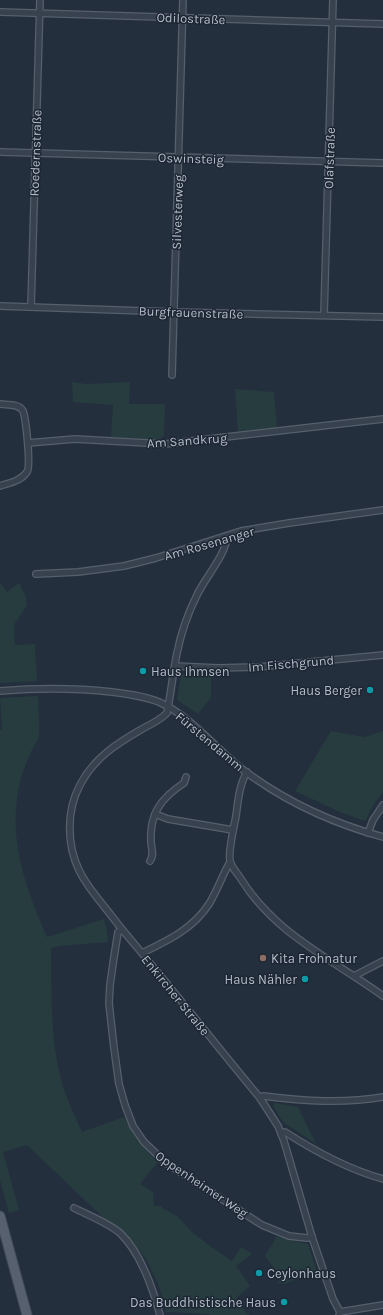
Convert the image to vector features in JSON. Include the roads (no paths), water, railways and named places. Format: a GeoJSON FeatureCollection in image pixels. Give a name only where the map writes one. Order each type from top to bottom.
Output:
{"type":"FeatureCollection","features":[{"type":"Feature","properties":{"kind":"main road"},"geometry":{"type":"LineString","coordinates":[[0,1216],[27,1315]]}},
{"type":"Feature","properties":{"kind":"street","name":"Roedernstraße"},"geometry":{"type":"LineString","coordinates":[[31,307],[40,0]]}},
{"type":"Feature","properties":{"kind":"street","name":"Silvesterweg"},"geometry":{"type":"LineString","coordinates":[[172,375],[183,0]]}},
{"type":"Feature","properties":{"kind":"street","name":"Olafstraße"},"geometry":{"type":"LineString","coordinates":[[324,315],[333,0]]}},
{"type":"Feature","properties":{"kind":"street","name":"Odilostraße"},"geometry":{"type":"LineString","coordinates":[[0,12],[383,24]]}},
{"type":"Feature","properties":{"kind":"street","name":"Oswinsteig"},"geometry":{"type":"LineString","coordinates":[[0,152],[383,163]]}},
{"type":"Feature","properties":{"kind":"street","name":"Burgfrauenstraße"},"geometry":{"type":"LineString","coordinates":[[0,306],[383,318]]}},
{"type":"Feature","properties":{"kind":"street"},"geometry":{"type":"LineString","coordinates":[[0,404],[17,406],[22,411],[28,443],[29,466],[26,474],[20,479],[0,486]]}},
{"type":"Feature","properties":{"kind":"street","name":"Am Sandkrug"},"geometry":{"type":"LineString","coordinates":[[28,443],[76,439],[165,444],[383,419]]}},
{"type":"Feature","properties":{"kind":"street","name":"Am Rosenanger"},"geometry":{"type":"LineString","coordinates":[[36,574],[78,572],[124,566],[156,558],[241,531],[383,510]]}},
{"type":"Feature","properties":{"kind":"street"},"geometry":{"type":"LineString","coordinates":[[168,707],[179,644],[188,616],[197,594],[223,551],[227,542],[227,536]]}},
{"type":"Feature","properties":{"kind":"street","name":"Im Fischgrund"},"geometry":{"type":"LineString","coordinates":[[175,666],[218,668],[259,667],[383,655]]}},
{"type":"Feature","properties":{"kind":"street","name":"Fürstendamm"},"geometry":{"type":"LineString","coordinates":[[0,691],[50,689],[108,692],[148,698],[168,707],[197,727],[247,772],[299,805],[335,822],[383,837]]}},
{"type":"Feature","properties":{"kind":"street","name":"Enkircher Straße"},"geometry":{"type":"LineString","coordinates":[[168,707],[167,713],[164,716],[117,744],[101,756],[88,771],[79,786],[73,804],[70,835],[78,870],[85,883],[122,930],[260,1098],[281,1134],[291,1162],[312,1237],[333,1299],[340,1313]]}},
{"type":"Feature","properties":{"kind":"street"},"geometry":{"type":"LineString","coordinates":[[142,953],[181,933],[208,906],[230,862],[233,830],[242,780],[247,772]]}},
{"type":"Feature","properties":{"kind":"street"},"geometry":{"type":"LineString","coordinates":[[150,861],[153,856],[151,836],[155,814],[170,792],[184,783],[186,777]]}},
{"type":"Feature","properties":{"kind":"street"},"geometry":{"type":"LineString","coordinates":[[368,833],[373,820],[383,805]]}},
{"type":"Feature","properties":{"kind":"street"},"geometry":{"type":"LineString","coordinates":[[155,814],[168,819],[233,830]]}},
{"type":"Feature","properties":{"kind":"street"},"geometry":{"type":"LineString","coordinates":[[230,862],[249,891],[287,931],[311,949],[383,996]]}},
{"type":"Feature","properties":{"kind":"street","name":"Oppenheimer Weg"},"geometry":{"type":"LineString","coordinates":[[122,930],[118,932],[110,985],[110,1003],[119,1084],[124,1105],[133,1126],[144,1142],[166,1163],[244,1213],[262,1224],[289,1236],[298,1238],[312,1237]]}},
{"type":"Feature","properties":{"kind":"street"},"geometry":{"type":"LineString","coordinates":[[354,976],[383,961]]}},
{"type":"Feature","properties":{"kind":"street"},"geometry":{"type":"LineString","coordinates":[[260,1098],[263,1096],[310,1102],[344,1102],[383,1097]]}},
{"type":"Feature","properties":{"kind":"street"},"geometry":{"type":"LineString","coordinates":[[281,1134],[285,1132],[329,1158],[350,1168],[383,1179]]}},
{"type":"Feature","properties":{"kind":"street"},"geometry":{"type":"LineString","coordinates":[[74,1208],[100,1221],[120,1234],[135,1254],[148,1277],[160,1315]]}},
{"type":"Feature","properties":{"kind":"street"},"geometry":{"type":"LineString","coordinates":[[340,1313],[383,1305]]}},
{"type":"Feature","properties":{"kind":"place","name":"Haus Ihmsen"},"geometry":{"type":"Point","coordinates":[143,671]}},
{"type":"Feature","properties":{"kind":"place","name":"Haus Berger"},"geometry":{"type":"Point","coordinates":[370,690]}},
{"type":"Feature","properties":{"kind":"place","name":"Kita Frohnatur"},"geometry":{"type":"Point","coordinates":[263,958]}},
{"type":"Feature","properties":{"kind":"place","name":"Haus Nähler"},"geometry":{"type":"Point","coordinates":[305,979]}},
{"type":"Feature","properties":{"kind":"place","name":"Ceylonhaus"},"geometry":{"type":"Point","coordinates":[259,1273]}},
{"type":"Feature","properties":{"kind":"place","name":"Das Buddhistische Haus"},"geometry":{"type":"Point","coordinates":[284,1302]}}]}
